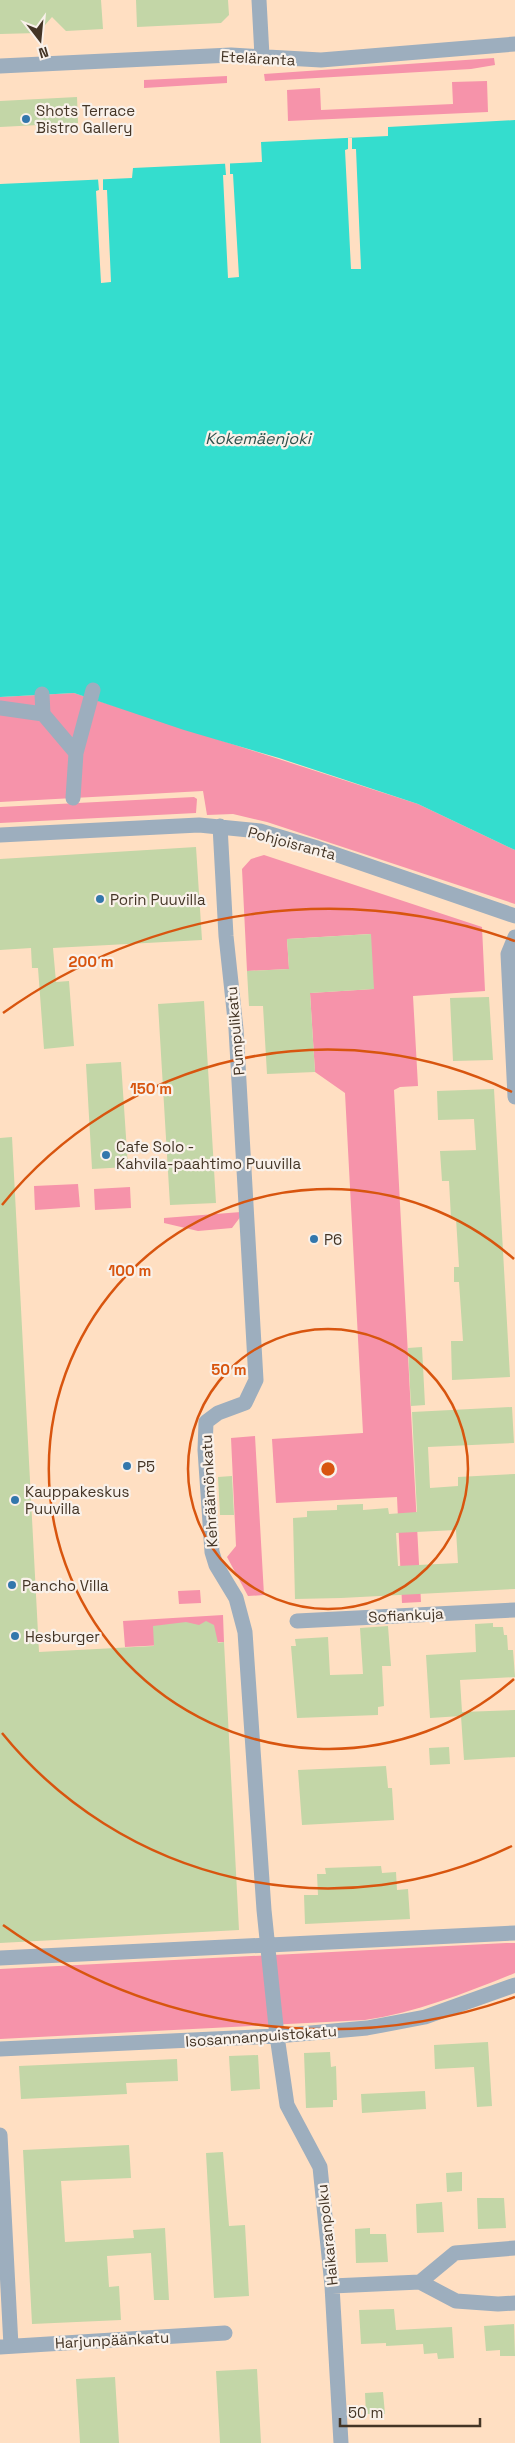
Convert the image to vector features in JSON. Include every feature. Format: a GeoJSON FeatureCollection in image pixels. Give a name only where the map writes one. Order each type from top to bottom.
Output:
{"type":"FeatureCollection","features":[{"type":"Feature","properties":{"kind":"street"},"geometry":{"type":"LineString","coordinates":[[259,0],[262,56]]}},
{"type":"Feature","properties":{"kind":"street","name":"Eteläranta"},"geometry":{"type":"LineString","coordinates":[[0,66],[231,55],[320,60],[515,44]]}},
{"type":"Feature","properties":{"kind":"street"},"geometry":{"type":"LineString","coordinates":[[73,798],[76,753],[93,690]]}},
{"type":"Feature","properties":{"kind":"street"},"geometry":{"type":"LineString","coordinates":[[42,694],[43,714],[76,753]]}},
{"type":"Feature","properties":{"kind":"street"},"geometry":{"type":"LineString","coordinates":[[0,708],[43,714]]}},
{"type":"Feature","properties":{"kind":"street","name":"Pohjoisranta"},"geometry":{"type":"LineString","coordinates":[[0,835],[199,825],[260,831],[307,845],[515,916]]}},
{"type":"Feature","properties":{"kind":"street","name":"Pumpulikatu"},"geometry":{"type":"LineString","coordinates":[[220,826],[226,936],[236,1030],[249,1236]]}},
{"type":"Feature","properties":{"kind":"street"},"geometry":{"type":"LineString","coordinates":[[515,937],[508,954],[515,1097]]}},
{"type":"Feature","properties":{"kind":"street","name":"Kehräämönkatu"},"geometry":{"type":"LineString","coordinates":[[249,1236],[256,1380],[245,1403],[218,1413],[206,1422],[205,1450],[212,1552],[216,1565],[236,1598],[245,1632],[249,1664],[253,1776],[268,1945]]}},
{"type":"Feature","properties":{"kind":"street","name":"Sofiankuja"},"geometry":{"type":"LineString","coordinates":[[297,1621],[515,1610]]}},
{"type":"Feature","properties":{"kind":"street"},"geometry":{"type":"LineString","coordinates":[[0,1958],[515,1934]]}},
{"type":"Feature","properties":{"kind":"street","name":"Haikaranpolku"},"geometry":{"type":"LineString","coordinates":[[268,1945],[277,2036],[287,2106],[320,2167],[332,2286],[341,2443]]}},
{"type":"Feature","properties":{"kind":"street","name":"Isosannanpuistokatu"},"geometry":{"type":"LineString","coordinates":[[0,2049],[277,2036],[397,2024],[452,2009],[515,1985]]}},
{"type":"Feature","properties":{"kind":"street"},"geometry":{"type":"LineString","coordinates":[[0,2135],[5,2346]]}},
{"type":"Feature","properties":{"kind":"street"},"geometry":{"type":"LineString","coordinates":[[420,2282],[455,2253],[515,2248]]}},
{"type":"Feature","properties":{"kind":"street"},"geometry":{"type":"LineString","coordinates":[[332,2286],[420,2282],[456,2301],[498,2304],[515,2303]]}},
{"type":"Feature","properties":{"kind":"street","name":"Harjunpäänkatu"},"geometry":{"type":"LineString","coordinates":[[5,2346],[225,2333]]}},
{"type":"Feature","properties":{"kind":"shaded area"},"geometry":{"type":"Polygon","coordinates":[[[494,58],[495,65],[471,69],[265,81],[264,74],[494,58]]]}},
{"type":"Feature","properties":{"kind":"shaded area"},"geometry":{"type":"Polygon","coordinates":[[[227,76],[227,83],[144,88],[144,80],[227,76]]]}},
{"type":"Feature","properties":{"kind":"shaded area"},"geometry":{"type":"Polygon","coordinates":[[[487,81],[488,112],[288,121],[287,90],[320,88],[321,110],[453,104],[452,82],[487,81]]]}},
{"type":"Feature","properties":{"kind":"shaded area"},"geometry":{"type":"Polygon","coordinates":[[[74,693],[418,804],[515,850],[515,904],[267,822],[233,814],[207,815],[203,791],[0,802],[0,697],[74,693]]]}},
{"type":"Feature","properties":{"kind":"shaded area"},"geometry":{"type":"Polygon","coordinates":[[[194,797],[197,799],[196,813],[0,823],[0,807],[194,797]]]}},
{"type":"Feature","properties":{"kind":"shaded area"},"geometry":{"type":"Polygon","coordinates":[[[264,855],[482,927],[485,991],[413,996],[418,1086],[400,1087],[394,1090],[421,1602],[402,1603],[397,1497],[276,1503],[272,1439],[363,1433],[345,1093],[315,1072],[310,993],[373,989],[370,934],[287,939],[289,969],[247,971],[242,869],[251,859],[264,855]]]}},
{"type":"Feature","properties":{"kind":"shaded area"},"geometry":{"type":"Polygon","coordinates":[[[78,1184],[80,1207],[35,1210],[34,1186],[78,1184]]]}},
{"type":"Feature","properties":{"kind":"shaded area"},"geometry":{"type":"Polygon","coordinates":[[[130,1187],[131,1208],[95,1210],[94,1189],[130,1187]]]}},
{"type":"Feature","properties":{"kind":"shaded area"},"geometry":{"type":"Polygon","coordinates":[[[241,1212],[241,1216],[232,1228],[198,1231],[164,1223],[164,1218],[241,1212]]]}},
{"type":"Feature","properties":{"kind":"shaded area"},"geometry":{"type":"Polygon","coordinates":[[[255,1436],[264,1595],[248,1596],[227,1557],[236,1546],[231,1438],[255,1436]]]}},
{"type":"Feature","properties":{"kind":"shaded area"},"geometry":{"type":"Polygon","coordinates":[[[200,1590],[201,1603],[179,1604],[178,1591],[200,1590]]]}},
{"type":"Feature","properties":{"kind":"shaded area"},"geometry":{"type":"Polygon","coordinates":[[[223,1615],[224,1642],[125,1647],[123,1621],[223,1615]]]}},
{"type":"Feature","properties":{"kind":"shaded area"},"geometry":{"type":"Polygon","coordinates":[[[515,1943],[515,1973],[441,2001],[385,2017],[365,2020],[0,2039],[0,1969],[515,1943]]]}},
{"type":"Feature","properties":{"kind":"water","name":"Kokemäenjoki"},"geometry":{"type":"Polygon","coordinates":[[[515,120],[515,850],[418,804],[74,693],[0,697],[0,184],[132,178],[133,168],[262,162],[261,142],[388,136],[388,127],[515,120]]]}},
{"type":"Feature","properties":{"kind":"pier"},"geometry":{"type":"Polygon","coordinates":[[[348,138],[352,138],[352,149],[356,149],[361,269],[351,269],[345,150],[348,149],[348,138]]]}},
{"type":"Feature","properties":{"kind":"pier"},"geometry":{"type":"Polygon","coordinates":[[[225,163],[230,163],[230,174],[233,174],[239,277],[228,278],[223,175],[226,175],[225,163]]]}},
{"type":"Feature","properties":{"kind":"pier"},"geometry":{"type":"Polygon","coordinates":[[[98,179],[103,179],[103,190],[107,190],[111,282],[101,283],[96,191],[99,190],[98,179]]]}},
{"type":"Feature","properties":{"kind":"building"},"geometry":{"type":"Polygon","coordinates":[[[0,0],[101,0],[103,29],[66,31],[52,17],[38,33],[0,34],[0,0]]]}},
{"type":"Feature","properties":{"kind":"building"},"geometry":{"type":"Polygon","coordinates":[[[136,0],[228,0],[229,15],[221,23],[137,27],[136,0]]]}},
{"type":"Feature","properties":{"kind":"building"},"geometry":{"type":"Polygon","coordinates":[[[77,97],[78,123],[0,127],[0,101],[77,97]]]}},
{"type":"Feature","properties":{"kind":"building","name":"Porin Puuvilla"},"geometry":{"type":"Polygon","coordinates":[[[196,847],[202,940],[53,948],[56,982],[69,981],[74,1046],[44,1049],[38,968],[32,968],[31,948],[0,950],[0,859],[196,847]]]}},
{"type":"Feature","properties":{"kind":"building"},"geometry":{"type":"Polygon","coordinates":[[[371,934],[374,989],[310,993],[315,1072],[267,1074],[263,1006],[249,1006],[247,971],[289,969],[287,939],[371,934]]]}},
{"type":"Feature","properties":{"kind":"building"},"geometry":{"type":"Polygon","coordinates":[[[489,997],[493,1060],[453,1061],[450,998],[489,997]]]}},
{"type":"Feature","properties":{"kind":"building"},"geometry":{"type":"Polygon","coordinates":[[[204,1001],[216,1203],[170,1205],[158,1004],[204,1001]]]}},
{"type":"Feature","properties":{"kind":"building"},"geometry":{"type":"Polygon","coordinates":[[[121,1062],[128,1167],[92,1169],[86,1064],[121,1062]]]}},
{"type":"Feature","properties":{"kind":"building"},"geometry":{"type":"Polygon","coordinates":[[[494,1089],[510,1377],[452,1380],[451,1341],[463,1341],[459,1282],[454,1282],[454,1267],[459,1267],[456,1218],[451,1218],[449,1181],[442,1181],[440,1151],[476,1150],[474,1119],[438,1120],[437,1091],[494,1089]]]}},
{"type":"Feature","properties":{"kind":"building","name":"Kauppakeskus Puuvilla"},"geometry":{"type":"Polygon","coordinates":[[[12,1137],[39,1652],[154,1646],[153,1626],[186,1622],[199,1625],[206,1621],[214,1625],[218,1643],[224,1642],[239,1930],[0,1943],[0,1138],[12,1137]]]}},
{"type":"Feature","properties":{"kind":"building"},"geometry":{"type":"Polygon","coordinates":[[[422,1347],[425,1405],[411,1406],[408,1348],[422,1347]]]}},
{"type":"Feature","properties":{"kind":"building"},"geometry":{"type":"Polygon","coordinates":[[[512,1407],[514,1443],[428,1447],[430,1488],[458,1486],[458,1477],[515,1474],[515,1589],[295,1599],[293,1518],[307,1517],[307,1511],[337,1510],[337,1505],[363,1504],[363,1510],[388,1508],[389,1514],[417,1512],[412,1412],[512,1407]],[[456,1530],[396,1533],[398,1566],[458,1563],[456,1530]]]}},
{"type":"Feature","properties":{"kind":"building"},"geometry":{"type":"Polygon","coordinates":[[[232,1476],[234,1515],[220,1515],[218,1477],[232,1476]]]}},
{"type":"Feature","properties":{"kind":"building"},"geometry":{"type":"Polygon","coordinates":[[[493,1623],[493,1627],[503,1627],[504,1635],[507,1635],[508,1650],[513,1650],[515,1677],[460,1680],[462,1712],[515,1710],[515,1757],[464,1760],[461,1716],[430,1718],[426,1655],[476,1652],[475,1624],[493,1623]]]}},
{"type":"Feature","properties":{"kind":"building"},"geometry":{"type":"Polygon","coordinates":[[[388,1626],[391,1666],[382,1666],[384,1706],[378,1707],[378,1715],[297,1718],[291,1646],[296,1646],[295,1639],[328,1637],[330,1675],[363,1674],[360,1628],[388,1626]]]}},
{"type":"Feature","properties":{"kind":"building"},"geometry":{"type":"Polygon","coordinates":[[[449,1747],[450,1764],[430,1765],[429,1748],[449,1747]]]}},
{"type":"Feature","properties":{"kind":"building"},"geometry":{"type":"Polygon","coordinates":[[[386,1766],[388,1788],[392,1788],[394,1820],[302,1825],[298,1770],[386,1766]]]}},
{"type":"Feature","properties":{"kind":"building"},"geometry":{"type":"Polygon","coordinates":[[[381,1866],[382,1873],[396,1872],[397,1890],[408,1889],[410,1919],[305,1924],[304,1895],[318,1895],[317,1874],[326,1874],[325,1868],[381,1866]]]}},
{"type":"Feature","properties":{"kind":"building"},"geometry":{"type":"Polygon","coordinates":[[[488,2042],[492,2106],[477,2107],[474,2067],[435,2069],[434,2045],[488,2042]]]}},
{"type":"Feature","properties":{"kind":"building"},"geometry":{"type":"Polygon","coordinates":[[[330,2052],[331,2067],[336,2066],[337,2100],[333,2100],[333,2107],[306,2108],[304,2053],[330,2052]]]}},
{"type":"Feature","properties":{"kind":"building"},"geometry":{"type":"Polygon","coordinates":[[[258,2055],[260,2089],[231,2091],[229,2056],[258,2055]]]}},
{"type":"Feature","properties":{"kind":"building"},"geometry":{"type":"Polygon","coordinates":[[[177,2059],[178,2081],[126,2083],[127,2094],[21,2099],[19,2066],[177,2059]]]}},
{"type":"Feature","properties":{"kind":"building"},"geometry":{"type":"Polygon","coordinates":[[[425,2091],[426,2109],[362,2113],[361,2094],[425,2091]]]}},
{"type":"Feature","properties":{"kind":"building"},"geometry":{"type":"Polygon","coordinates":[[[129,2145],[131,2178],[61,2181],[65,2242],[134,2238],[133,2230],[165,2228],[169,2300],[154,2300],[151,2253],[107,2256],[109,2287],[119,2286],[121,2320],[32,2324],[23,2150],[129,2145]]]}},
{"type":"Feature","properties":{"kind":"building"},"geometry":{"type":"Polygon","coordinates":[[[223,2152],[229,2226],[245,2225],[249,2296],[214,2298],[206,2153],[223,2152]]]}},
{"type":"Feature","properties":{"kind":"building"},"geometry":{"type":"Polygon","coordinates":[[[462,2172],[462,2191],[447,2192],[446,2173],[462,2172]]]}},
{"type":"Feature","properties":{"kind":"building"},"geometry":{"type":"Polygon","coordinates":[[[477,2198],[504,2198],[506,2228],[478,2229],[477,2198]]]}},
{"type":"Feature","properties":{"kind":"building"},"geometry":{"type":"Polygon","coordinates":[[[442,2202],[444,2232],[417,2233],[416,2204],[442,2202]]]}},
{"type":"Feature","properties":{"kind":"building"},"geometry":{"type":"Polygon","coordinates":[[[370,2228],[370,2234],[386,2234],[388,2262],[356,2263],[355,2229],[370,2228]]]}},
{"type":"Feature","properties":{"kind":"building"},"geometry":{"type":"Polygon","coordinates":[[[394,2309],[396,2330],[452,2327],[454,2358],[438,2359],[437,2353],[424,2354],[423,2344],[386,2346],[386,2343],[361,2344],[359,2310],[394,2309]]]}},
{"type":"Feature","properties":{"kind":"building"},"geometry":{"type":"Polygon","coordinates":[[[514,2324],[515,2356],[500,2356],[500,2350],[486,2351],[484,2326],[514,2324]]]}},
{"type":"Feature","properties":{"kind":"building"},"geometry":{"type":"Polygon","coordinates":[[[257,2369],[261,2443],[220,2443],[216,2371],[257,2369]]]}},
{"type":"Feature","properties":{"kind":"building"},"geometry":{"type":"Polygon","coordinates":[[[115,2377],[119,2443],[80,2443],[76,2379],[115,2377]]]}},
{"type":"Feature","properties":{"kind":"building"},"geometry":{"type":"Polygon","coordinates":[[[383,2392],[385,2414],[366,2414],[365,2393],[383,2392]]]}},
{"type":"Feature","properties":{"kind":"place","name":"Shots Terrace Bistro Gallery"},"geometry":{"type":"Point","coordinates":[26,119]}},
{"type":"Feature","properties":{"kind":"place","name":"Porin Puuvilla"},"geometry":{"type":"Point","coordinates":[100,899]}},
{"type":"Feature","properties":{"kind":"place","name":"Cafe Solo - Kahvila-paahtimo Puuvilla"},"geometry":{"type":"Point","coordinates":[106,1155]}},
{"type":"Feature","properties":{"kind":"place","name":"P6"},"geometry":{"type":"Point","coordinates":[314,1239]}},
{"type":"Feature","properties":{"kind":"place","name":"P5"},"geometry":{"type":"Point","coordinates":[127,1466]}},
{"type":"Feature","properties":{"kind":"place","name":"Kauppakeskus Puuvilla"},"geometry":{"type":"Point","coordinates":[15,1500]}},
{"type":"Feature","properties":{"kind":"place","name":"Pancho Villa"},"geometry":{"type":"Point","coordinates":[12,1585]}},
{"type":"Feature","properties":{"kind":"place","name":"Hesburger"},"geometry":{"type":"Point","coordinates":[15,1636]}}]}
